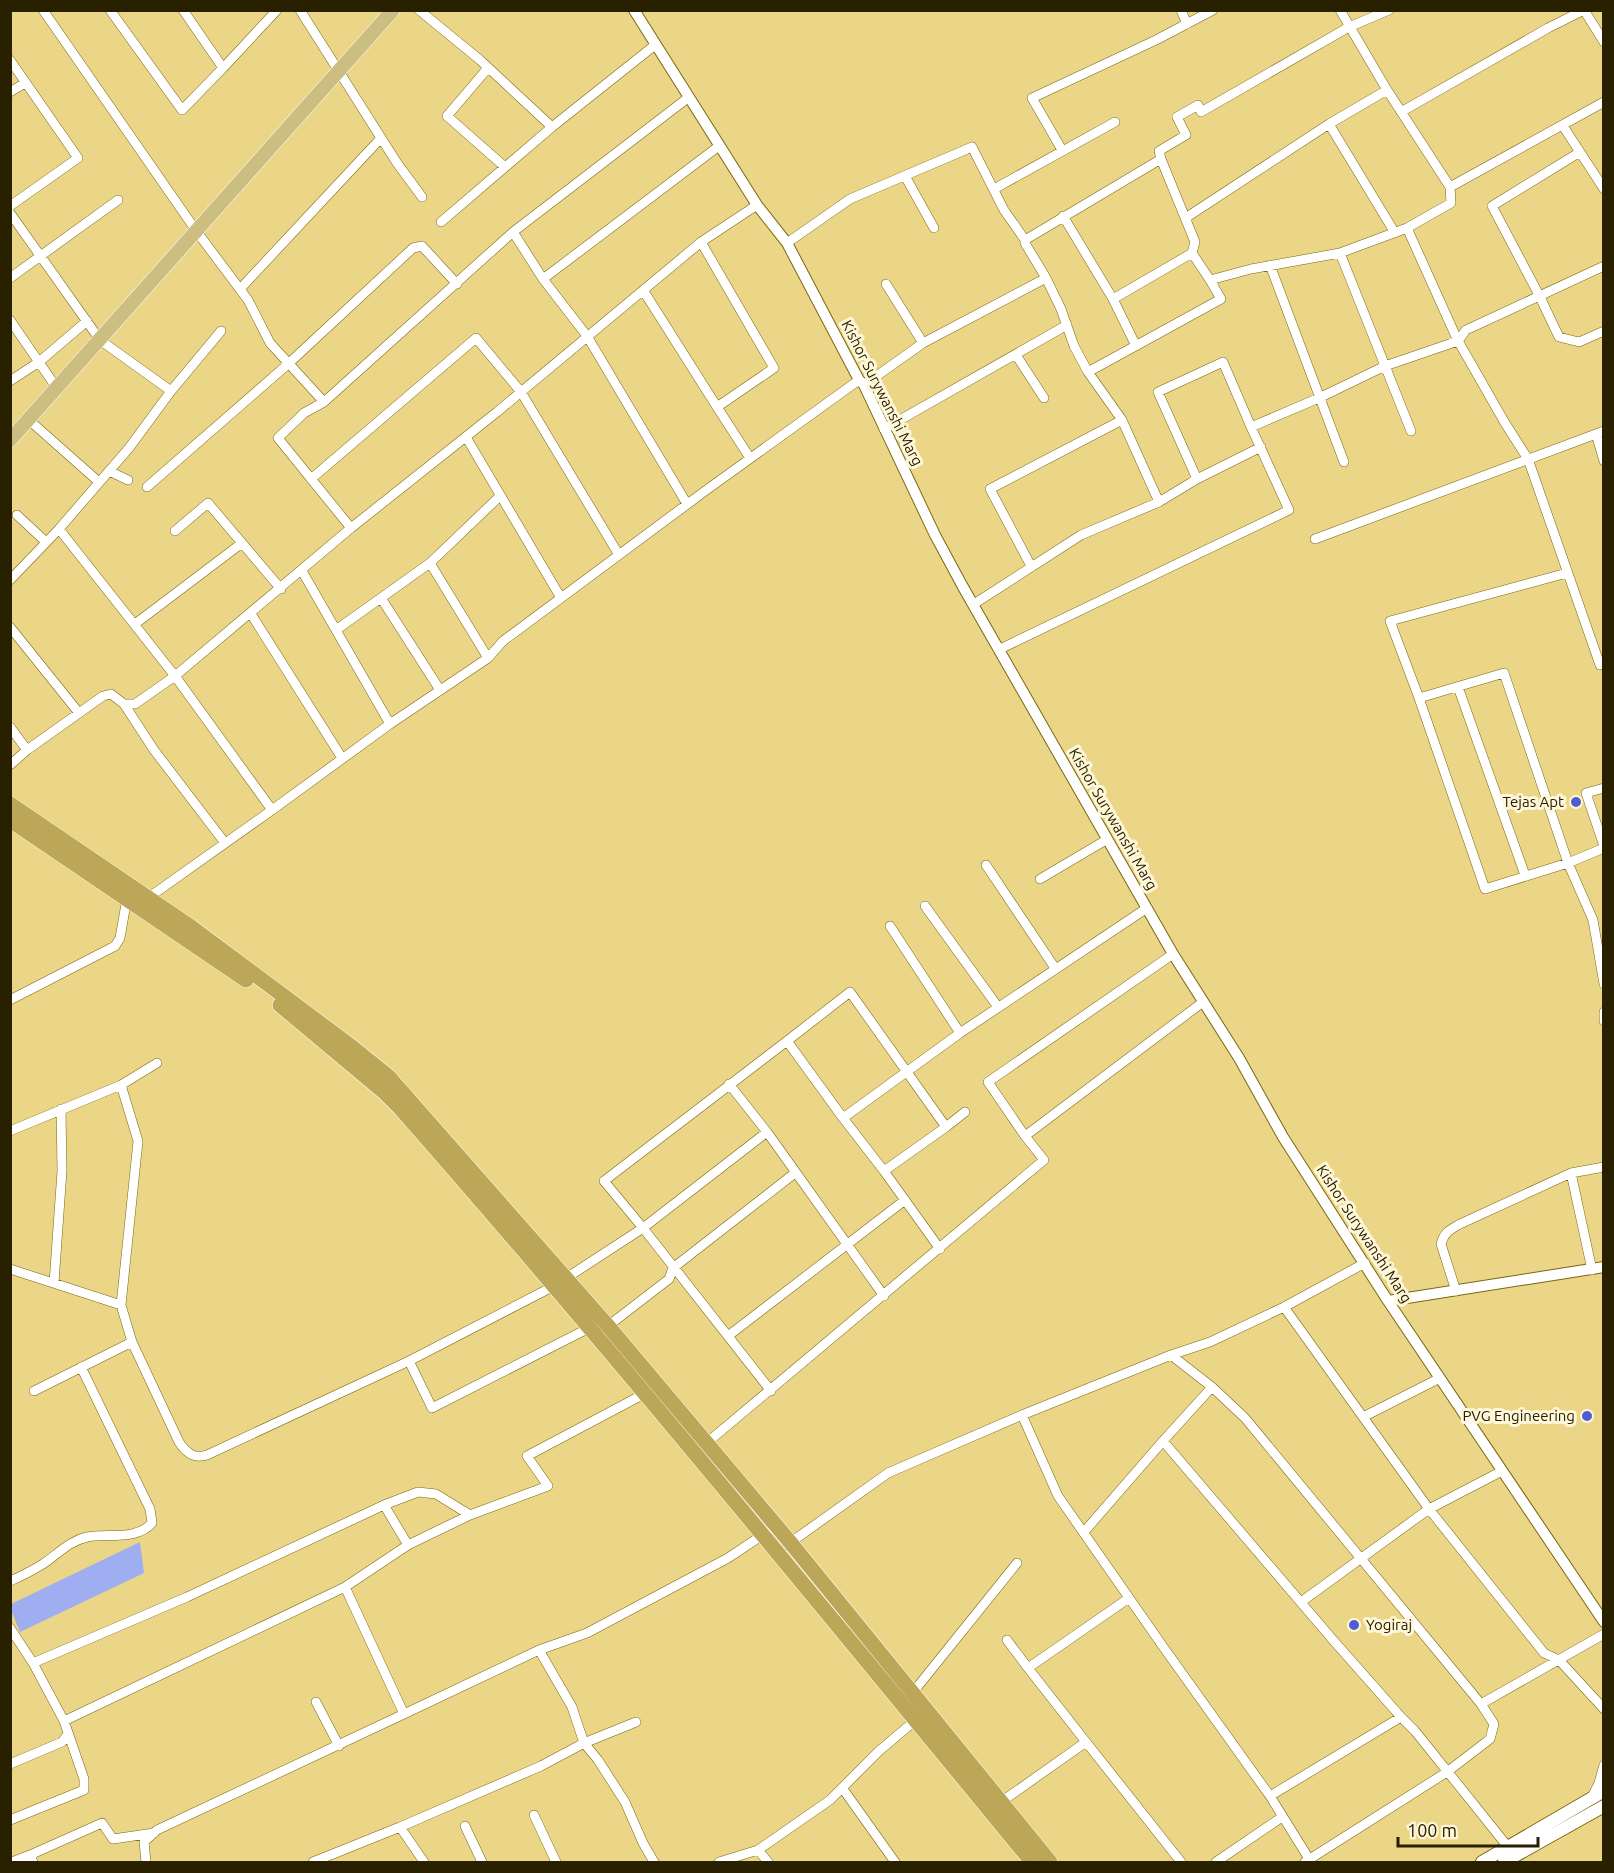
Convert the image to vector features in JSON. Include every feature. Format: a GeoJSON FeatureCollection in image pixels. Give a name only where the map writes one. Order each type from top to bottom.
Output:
{"type":"FeatureCollection","features":[{"type":"Feature","properties":{"kind":"highway"},"geometry":{"type":"LineString","coordinates":[[10,804],[210,941],[388,1076],[560,1282],[589,1328],[816,1600],[867,1649]]}},
{"type":"Feature","properties":{"kind":"highway"},"geometry":{"type":"LineString","coordinates":[[15,828],[127,898],[279,1005],[384,1092],[560,1282],[608,1326],[790,1542],[829,1590],[867,1649],[921,1715],[1032,1863]]}},
{"type":"Feature","properties":{"kind":"highway"},"geometry":{"type":"LineString","coordinates":[[816,1600],[829,1590]]}},
{"type":"Feature","properties":{"kind":"highway"},"geometry":{"type":"LineString","coordinates":[[921,1715],[1000,1802],[1050,1863]]}},
{"type":"Feature","properties":{"kind":"main road"},"geometry":{"type":"LineString","coordinates":[[10,440],[393,10]]}},
{"type":"Feature","properties":{"kind":"main road"},"geometry":{"type":"LineString","coordinates":[[1482,1863],[1604,1791]]}},
{"type":"Feature","properties":{"kind":"main road"},"geometry":{"type":"LineString","coordinates":[[1504,1863],[1604,1806]]}},
{"type":"Feature","properties":{"kind":"street"},"geometry":{"type":"LineString","coordinates":[[43,10],[196,232],[240,289],[257,314],[270,343],[324,402]]}},
{"type":"Feature","properties":{"kind":"street"},"geometry":{"type":"LineString","coordinates":[[110,10],[182,110],[277,10]]}},
{"type":"Feature","properties":{"kind":"street"},"geometry":{"type":"LineString","coordinates":[[183,10],[223,68]]}},
{"type":"Feature","properties":{"kind":"street"},"geometry":{"type":"LineString","coordinates":[[300,10],[381,138],[422,197]]}},
{"type":"Feature","properties":{"kind":"street"},"geometry":{"type":"LineString","coordinates":[[419,10],[488,68],[552,127]]}},
{"type":"Feature","properties":{"kind":"street","name":"Kishor Surywanshi Marg"},"geometry":{"type":"LineString","coordinates":[[634,10],[757,206],[787,243],[861,382],[935,535],[1106,840],[1173,954],[1239,1058],[1283,1137],[1388,1301],[1604,1622]]}},
{"type":"Feature","properties":{"kind":"street"},"geometry":{"type":"LineString","coordinates":[[1181,10],[1187,24]]}},
{"type":"Feature","properties":{"kind":"street"},"geometry":{"type":"LineString","coordinates":[[1062,150],[1032,98],[1213,10]]}},
{"type":"Feature","properties":{"kind":"street"},"geometry":{"type":"LineString","coordinates":[[1210,279],[1270,265],[1340,253],[1407,228],[1451,203],[1449,187],[1387,90],[1340,10]]}},
{"type":"Feature","properties":{"kind":"street"},"geometry":{"type":"LineString","coordinates":[[1113,299],[1191,254],[1195,242],[1159,151],[1186,135],[1177,117],[1198,105],[1201,112],[1349,27],[1389,10]]}},
{"type":"Feature","properties":{"kind":"street"},"geometry":{"type":"LineString","coordinates":[[1401,112],[1548,28],[1584,10],[1604,42]]}},
{"type":"Feature","properties":{"kind":"street"},"geometry":{"type":"LineString","coordinates":[[441,222],[552,127],[655,45]]}},
{"type":"Feature","properties":{"kind":"street"},"geometry":{"type":"LineString","coordinates":[[10,60],[78,158],[10,206]]}},
{"type":"Feature","properties":{"kind":"street"},"geometry":{"type":"LineString","coordinates":[[488,68],[447,116],[506,167]]}},
{"type":"Feature","properties":{"kind":"street"},"geometry":{"type":"LineString","coordinates":[[10,93],[25,83]]}},
{"type":"Feature","properties":{"kind":"street"},"geometry":{"type":"LineString","coordinates":[[1187,217],[1329,124],[1387,90]]}},
{"type":"Feature","properties":{"kind":"street"},"geometry":{"type":"LineString","coordinates":[[351,528],[278,438],[304,413],[324,402],[513,232],[689,97]]}},
{"type":"Feature","properties":{"kind":"street"},"geometry":{"type":"LineString","coordinates":[[1449,187],[1604,102]]}},
{"type":"Feature","properties":{"kind":"street"},"geometry":{"type":"LineString","coordinates":[[994,189],[1115,122]]}},
{"type":"Feature","properties":{"kind":"street"},"geometry":{"type":"LineString","coordinates":[[1329,124],[1395,233]]}},
{"type":"Feature","properties":{"kind":"street"},"geometry":{"type":"LineString","coordinates":[[1563,126],[1604,189]]}},
{"type":"Feature","properties":{"kind":"street"},"geometry":{"type":"LineString","coordinates":[[240,289],[381,138]]}},
{"type":"Feature","properties":{"kind":"street"},"geometry":{"type":"LineString","coordinates":[[543,279],[720,146]]}},
{"type":"Feature","properties":{"kind":"street"},"geometry":{"type":"LineString","coordinates":[[787,243],[850,199],[972,147],[1004,210],[1026,240],[1025,243],[1046,278],[1074,346],[1088,372],[1122,420],[1159,502]]}},
{"type":"Feature","properties":{"kind":"street"},"geometry":{"type":"LineString","coordinates":[[1580,153],[1492,206],[1559,337],[1579,342],[1604,331]]}},
{"type":"Feature","properties":{"kind":"street"},"geometry":{"type":"LineString","coordinates":[[1026,240],[1161,159]]}},
{"type":"Feature","properties":{"kind":"street"},"geometry":{"type":"LineString","coordinates":[[905,176],[934,228]]}},
{"type":"Feature","properties":{"kind":"street"},"geometry":{"type":"LineString","coordinates":[[10,278],[118,200]]}},
{"type":"Feature","properties":{"kind":"street"},"geometry":{"type":"LineString","coordinates":[[124,704],[135,704],[175,676],[351,528],[466,437],[701,242],[757,206]]}},
{"type":"Feature","properties":{"kind":"street"},"geometry":{"type":"LineString","coordinates":[[10,213],[100,340],[171,391]]}},
{"type":"Feature","properties":{"kind":"street"},"geometry":{"type":"LineString","coordinates":[[1064,216],[1113,299],[1136,346]]}},
{"type":"Feature","properties":{"kind":"street"},"geometry":{"type":"LineString","coordinates":[[1407,228],[1458,341],[1528,459],[1602,668]]}},
{"type":"Feature","properties":{"kind":"street"},"geometry":{"type":"LineString","coordinates":[[513,232],[543,279],[587,336],[687,504]]}},
{"type":"Feature","properties":{"kind":"street"},"geometry":{"type":"LineString","coordinates":[[701,242],[774,368],[717,407]]}},
{"type":"Feature","properties":{"kind":"street"},"geometry":{"type":"LineString","coordinates":[[147,487],[288,364],[413,248],[422,246],[457,284]]}},
{"type":"Feature","properties":{"kind":"street"},"geometry":{"type":"LineString","coordinates":[[1340,253],[1411,431]]}},
{"type":"Feature","properties":{"kind":"street"},"geometry":{"type":"LineString","coordinates":[[1088,372],[1221,299],[1210,279],[1191,254]]}},
{"type":"Feature","properties":{"kind":"street"},"geometry":{"type":"LineString","coordinates":[[1270,265],[1344,462]]}},
{"type":"Feature","properties":{"kind":"street"},"geometry":{"type":"LineString","coordinates":[[1251,427],[1385,366],[1458,341],[1466,330],[1604,266]]}},
{"type":"Feature","properties":{"kind":"street"},"geometry":{"type":"LineString","coordinates":[[148,898],[220,850],[225,843],[390,724],[488,658],[503,641],[750,458],[861,382],[923,343],[1046,278]]}},
{"type":"Feature","properties":{"kind":"street"},"geometry":{"type":"LineString","coordinates":[[886,284],[923,343]]}},
{"type":"Feature","properties":{"kind":"street"},"geometry":{"type":"LineString","coordinates":[[644,290],[750,458]]}},
{"type":"Feature","properties":{"kind":"street"},"geometry":{"type":"LineString","coordinates":[[10,320],[56,387]]}},
{"type":"Feature","properties":{"kind":"street"},"geometry":{"type":"LineString","coordinates":[[10,381],[39,362],[87,321]]}},
{"type":"Feature","properties":{"kind":"street"},"geometry":{"type":"LineString","coordinates":[[884,429],[1066,325]]}},
{"type":"Feature","properties":{"kind":"street"},"geometry":{"type":"LineString","coordinates":[[10,580],[59,529],[129,448],[171,391],[221,332]]}},
{"type":"Feature","properties":{"kind":"street"},"geometry":{"type":"LineString","coordinates":[[311,479],[476,338],[521,392],[619,555]]}},
{"type":"Feature","properties":{"kind":"street"},"geometry":{"type":"LineString","coordinates":[[1016,355],[1044,398]]}},
{"type":"Feature","properties":{"kind":"street"},"geometry":{"type":"LineString","coordinates":[[1000,649],[1289,510],[1223,362],[1158,392],[1197,479]]}},
{"type":"Feature","properties":{"kind":"street"},"geometry":{"type":"LineString","coordinates":[[29,420],[99,482]]}},
{"type":"Feature","properties":{"kind":"street"},"geometry":{"type":"LineString","coordinates":[[1031,566],[990,489],[1122,420]]}},
{"type":"Feature","properties":{"kind":"street"},"geometry":{"type":"LineString","coordinates":[[1315,539],[1600,432],[1604,461]]}},
{"type":"Feature","properties":{"kind":"street"},"geometry":{"type":"LineString","coordinates":[[466,437],[561,598]]}},
{"type":"Feature","properties":{"kind":"street"},"geometry":{"type":"LineString","coordinates":[[974,604],[1082,535],[1159,502],[1197,479],[1261,447]]}},
{"type":"Feature","properties":{"kind":"street"},"geometry":{"type":"LineString","coordinates":[[109,471],[128,480]]}},
{"type":"Feature","properties":{"kind":"street"},"geometry":{"type":"LineString","coordinates":[[336,630],[430,563],[500,496]]}},
{"type":"Feature","properties":{"kind":"street"},"geometry":{"type":"LineString","coordinates":[[175,531],[208,504],[281,589]]}},
{"type":"Feature","properties":{"kind":"street"},"geometry":{"type":"LineString","coordinates":[[17,515],[46,542]]}},
{"type":"Feature","properties":{"kind":"street"},"geometry":{"type":"LineString","coordinates":[[59,529],[175,676],[273,810]]}},
{"type":"Feature","properties":{"kind":"street"},"geometry":{"type":"LineString","coordinates":[[135,624],[242,543]]}},
{"type":"Feature","properties":{"kind":"street"},"geometry":{"type":"LineString","coordinates":[[430,563],[488,658]]}},
{"type":"Feature","properties":{"kind":"street"},"geometry":{"type":"LineString","coordinates":[[302,571],[390,724]]}},
{"type":"Feature","properties":{"kind":"street"},"geometry":{"type":"LineString","coordinates":[[1567,573],[1390,621],[1485,889],[1568,863],[1604,847],[1586,794],[1604,788]]}},
{"type":"Feature","properties":{"kind":"street"},"geometry":{"type":"LineString","coordinates":[[381,598],[440,690]]}},
{"type":"Feature","properties":{"kind":"street"},"geometry":{"type":"LineString","coordinates":[[251,614],[342,759]]}},
{"type":"Feature","properties":{"kind":"street"},"geometry":{"type":"LineString","coordinates":[[10,627],[79,713]]}},
{"type":"Feature","properties":{"kind":"street"},"geometry":{"type":"LineString","coordinates":[[1419,698],[1504,673],[1568,863],[1593,920],[1604,984]]}},
{"type":"Feature","properties":{"kind":"street"},"geometry":{"type":"LineString","coordinates":[[1458,687],[1525,875]]}},
{"type":"Feature","properties":{"kind":"street"},"geometry":{"type":"LineString","coordinates":[[10,765],[79,713],[108,694],[114,696],[124,704],[154,750],[225,843]]}},
{"type":"Feature","properties":{"kind":"street"},"geometry":{"type":"LineString","coordinates":[[10,727],[27,750]]}},
{"type":"Feature","properties":{"kind":"street"},"geometry":{"type":"LineString","coordinates":[[1040,879],[1106,840]]}},
{"type":"Feature","properties":{"kind":"street"},"geometry":{"type":"LineString","coordinates":[[986,865],[1055,968]]}},
{"type":"Feature","properties":{"kind":"street"},"geometry":{"type":"LineString","coordinates":[[10,1000],[115,946],[120,938],[127,898]]}},
{"type":"Feature","properties":{"kind":"street"},"geometry":{"type":"LineString","coordinates":[[925,906],[998,1007]]}},
{"type":"Feature","properties":{"kind":"street"},"geometry":{"type":"LineString","coordinates":[[843,1118],[960,1032],[1147,908]]}},
{"type":"Feature","properties":{"kind":"street"},"geometry":{"type":"LineString","coordinates":[[890,926],[960,1032]]}},
{"type":"Feature","properties":{"kind":"street"},"geometry":{"type":"LineString","coordinates":[[694,1454],[1044,1160],[988,1083],[1173,954]]}},
{"type":"Feature","properties":{"kind":"street"},"geometry":{"type":"LineString","coordinates":[[771,1391],[604,1181],[850,992],[946,1127]]}},
{"type":"Feature","properties":{"kind":"street"},"geometry":{"type":"LineString","coordinates":[[1025,1136],[1203,1002]]}},
{"type":"Feature","properties":{"kind":"street"},"geometry":{"type":"LineString","coordinates":[[1604,1012],[1604,1021]]}},
{"type":"Feature","properties":{"kind":"street"},"geometry":{"type":"LineString","coordinates":[[787,1041],[940,1249]]}},
{"type":"Feature","properties":{"kind":"street"},"geometry":{"type":"LineString","coordinates":[[10,1131],[121,1084],[157,1063]]}},
{"type":"Feature","properties":{"kind":"street"},"geometry":{"type":"LineString","coordinates":[[121,1084],[138,1141],[121,1305],[132,1342],[178,1442],[185,1451],[199,1457],[409,1361],[560,1282],[643,1228],[767,1132]]}},
{"type":"Feature","properties":{"kind":"street"},"geometry":{"type":"LineString","coordinates":[[729,1084],[767,1132],[884,1296]]}},
{"type":"Feature","properties":{"kind":"street"},"geometry":{"type":"LineString","coordinates":[[54,1283],[62,1171],[61,1109]]}},
{"type":"Feature","properties":{"kind":"street"},"geometry":{"type":"LineString","coordinates":[[884,1171],[965,1112]]}},
{"type":"Feature","properties":{"kind":"street"},"geometry":{"type":"LineString","coordinates":[[1456,1291],[1441,1244],[1447,1232],[1571,1173],[1604,1167]]}},
{"type":"Feature","properties":{"kind":"street"},"geometry":{"type":"LineString","coordinates":[[608,1326],[669,1279],[673,1268],[795,1173]]}},
{"type":"Feature","properties":{"kind":"street"},"geometry":{"type":"LineString","coordinates":[[1571,1173],[1592,1270]]}},
{"type":"Feature","properties":{"kind":"street"},"geometry":{"type":"LineString","coordinates":[[728,1336],[905,1200]]}},
{"type":"Feature","properties":{"kind":"street"},"geometry":{"type":"LineString","coordinates":[[777,1552],[888,1473],[1022,1415],[1171,1355],[1210,1342],[1365,1263]]}},
{"type":"Feature","properties":{"kind":"street"},"geometry":{"type":"LineString","coordinates":[[1388,1301],[1604,1267]]}},
{"type":"Feature","properties":{"kind":"street"},"geometry":{"type":"LineString","coordinates":[[10,1269],[121,1305]]}},
{"type":"Feature","properties":{"kind":"street"},"geometry":{"type":"LineString","coordinates":[[1284,1306],[1429,1509],[1544,1653],[1558,1660],[1604,1709]]}},
{"type":"Feature","properties":{"kind":"street"},"geometry":{"type":"LineString","coordinates":[[409,1361],[432,1408],[589,1328]]}},
{"type":"Feature","properties":{"kind":"street"},"geometry":{"type":"LineString","coordinates":[[34,1391],[132,1342]]}},
{"type":"Feature","properties":{"kind":"street"},"geometry":{"type":"LineString","coordinates":[[1022,1415],[1058,1496],[1270,1796],[1308,1862],[1447,1772],[1490,1739],[1494,1724],[1481,1704],[1245,1418],[1212,1387],[1171,1355]]}},
{"type":"Feature","properties":{"kind":"street"},"geometry":{"type":"LineString","coordinates":[[10,1581],[44,1563],[77,1540],[129,1534],[148,1528],[152,1523],[150,1509],[81,1367]]}},
{"type":"Feature","properties":{"kind":"street"},"geometry":{"type":"LineString","coordinates":[[1363,1417],[1440,1378]]}},
{"type":"Feature","properties":{"kind":"street"},"geometry":{"type":"LineString","coordinates":[[1084,1532],[1212,1387]]}},
{"type":"Feature","properties":{"kind":"street"},"geometry":{"type":"LineString","coordinates":[[64,1721],[345,1587],[408,1545],[470,1515],[548,1486],[527,1456],[644,1394]]}},
{"type":"Feature","properties":{"kind":"street"},"geometry":{"type":"LineString","coordinates":[[1163,1441],[1415,1731],[1509,1847]]}},
{"type":"Feature","properties":{"kind":"street"},"geometry":{"type":"LineString","coordinates":[[1301,1602],[1429,1509],[1502,1471]]}},
{"type":"Feature","properties":{"kind":"street"},"geometry":{"type":"LineString","coordinates":[[33,1663],[187,1597],[384,1505],[418,1492],[436,1494],[470,1515]]}},
{"type":"Feature","properties":{"kind":"street"},"geometry":{"type":"LineString","coordinates":[[384,1505],[408,1545]]}},
{"type":"Feature","properties":{"kind":"street"},"geometry":{"type":"LineString","coordinates":[[146,1863],[144,1842],[154,1833],[539,1650],[587,1633],[728,1558],[776,1526]]}},
{"type":"Feature","properties":{"kind":"street"},"geometry":{"type":"LineString","coordinates":[[908,1699],[1017,1563]]}},
{"type":"Feature","properties":{"kind":"street"},"geometry":{"type":"LineString","coordinates":[[345,1587],[404,1714]]}},
{"type":"Feature","properties":{"kind":"street"},"geometry":{"type":"LineString","coordinates":[[1028,1668],[1129,1598]]}},
{"type":"Feature","properties":{"kind":"street"},"geometry":{"type":"LineString","coordinates":[[10,1628],[33,1663],[64,1721],[84,1779],[84,1790],[10,1820]]}},
{"type":"Feature","properties":{"kind":"street"},"geometry":{"type":"LineString","coordinates":[[1481,1704],[1604,1634]]}},
{"type":"Feature","properties":{"kind":"street"},"geometry":{"type":"LineString","coordinates":[[1007,1640],[1181,1863]]}},
{"type":"Feature","properties":{"kind":"street"},"geometry":{"type":"LineString","coordinates":[[539,1650],[572,1707],[584,1743],[625,1802],[654,1863]]}},
{"type":"Feature","properties":{"kind":"street"},"geometry":{"type":"LineString","coordinates":[[316,1702],[339,1746]]}},
{"type":"Feature","properties":{"kind":"street"},"geometry":{"type":"LineString","coordinates":[[719,1863],[758,1850],[830,1800],[879,1751],[921,1715]]}},
{"type":"Feature","properties":{"kind":"street"},"geometry":{"type":"LineString","coordinates":[[1270,1796],[1401,1717]]}},
{"type":"Feature","properties":{"kind":"street"},"geometry":{"type":"LineString","coordinates":[[313,1863],[541,1766],[584,1743],[636,1722]]}},
{"type":"Feature","properties":{"kind":"street"},"geometry":{"type":"LineString","coordinates":[[10,1764],[62,1742],[68,1734]]}},
{"type":"Feature","properties":{"kind":"street"},"geometry":{"type":"LineString","coordinates":[[1000,1802],[1086,1742]]}},
{"type":"Feature","properties":{"kind":"street"},"geometry":{"type":"LineString","coordinates":[[1592,1799],[1604,1765]]}},
{"type":"Feature","properties":{"kind":"street"},"geometry":{"type":"LineString","coordinates":[[843,1789],[895,1863]]}},
{"type":"Feature","properties":{"kind":"street"},"geometry":{"type":"LineString","coordinates":[[534,1815],[556,1863]]}},
{"type":"Feature","properties":{"kind":"street"},"geometry":{"type":"LineString","coordinates":[[1216,1863],[1282,1816]]}},
{"type":"Feature","properties":{"kind":"street"},"geometry":{"type":"LineString","coordinates":[[12,1863],[32,1859],[102,1823],[113,1839],[154,1833]]}},
{"type":"Feature","properties":{"kind":"street"},"geometry":{"type":"LineString","coordinates":[[465,1826],[482,1863]]}},
{"type":"Feature","properties":{"kind":"street"},"geometry":{"type":"LineString","coordinates":[[400,1827],[424,1863]]}},
{"type":"Feature","properties":{"kind":"street"},"geometry":{"type":"LineString","coordinates":[[758,1850],[768,1863]]}},
{"type":"Feature","properties":{"kind":"shaded area"},"geometry":{"type":"Polygon","coordinates":[[[140,1542],[144,1573],[20,1632],[11,1610],[11,1604],[140,1542]]]}},
{"type":"Feature","properties":{"kind":"place","name":"Tejas Apt"},"geometry":{"type":"Point","coordinates":[1576,802]}},
{"type":"Feature","properties":{"kind":"place","name":"PVG Engineering"},"geometry":{"type":"Point","coordinates":[1587,1416]}},
{"type":"Feature","properties":{"kind":"place","name":"Yogiraj"},"geometry":{"type":"Point","coordinates":[1354,1625]}}]}
